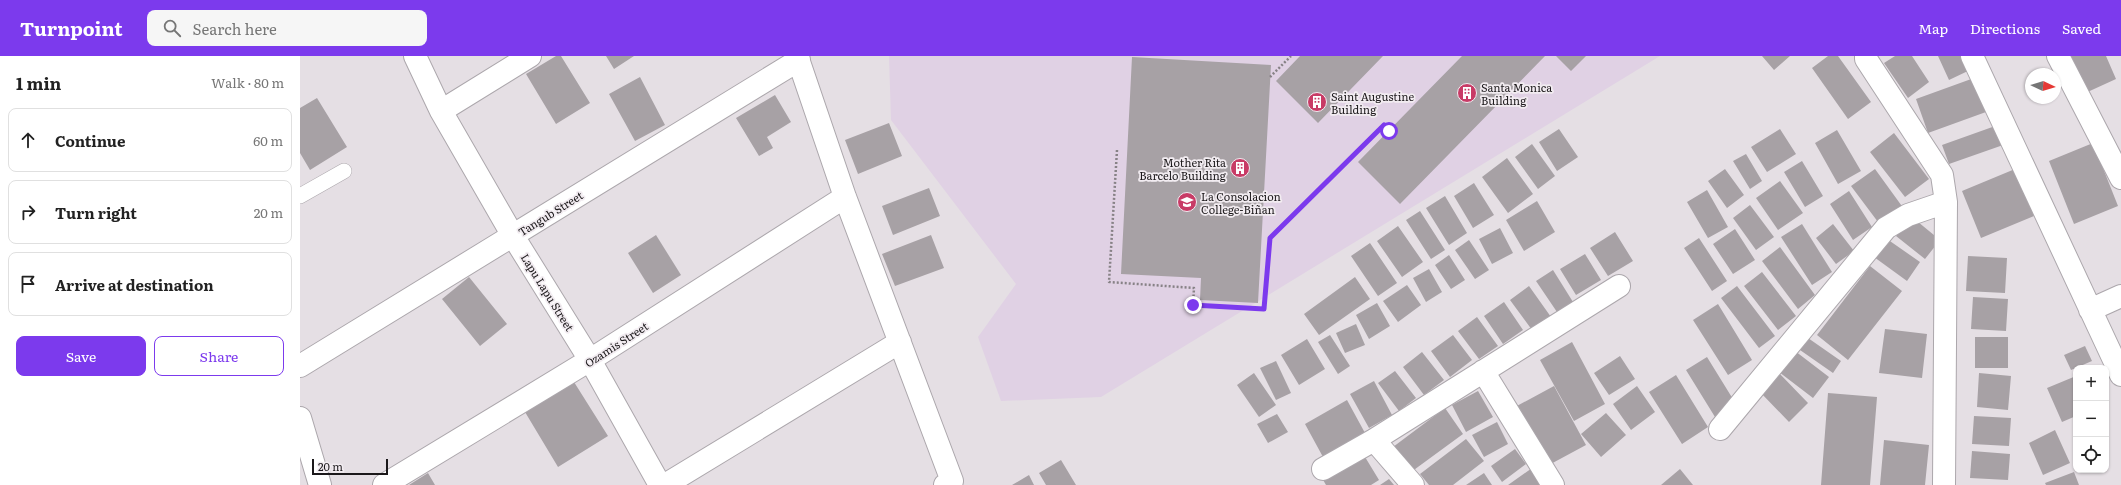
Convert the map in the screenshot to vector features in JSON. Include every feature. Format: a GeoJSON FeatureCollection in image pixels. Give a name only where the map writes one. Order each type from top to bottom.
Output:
{"type":"FeatureCollection","features":[{"type":"Feature","properties":{"kind":"street","name":"Lapu Lapu Street"},"geometry":{"type":"LineString","coordinates":[[415,56],[441,111],[513,236],[590,360],[660,485]]}},
{"type":"Feature","properties":{"kind":"street"},"geometry":{"type":"LineString","coordinates":[[441,111],[530,56]]}},
{"type":"Feature","properties":{"kind":"street"},"geometry":{"type":"LineString","coordinates":[[1866,56],[1866,59],[1942,175],[1946,202],[1944,485]]}},
{"type":"Feature","properties":{"kind":"street"},"geometry":{"type":"LineString","coordinates":[[2058,56],[2121,178]]}},
{"type":"Feature","properties":{"kind":"street"},"geometry":{"type":"LineString","coordinates":[[798,58],[844,197],[900,342],[949,483]]}},
{"type":"Feature","properties":{"kind":"street","name":"Tangub Street"},"geometry":{"type":"LineString","coordinates":[[300,366],[513,236],[798,58]]}},
{"type":"Feature","properties":{"kind":"street"},"geometry":{"type":"LineString","coordinates":[[1976,58],[2121,375]]}},
{"type":"Feature","properties":{"kind":"street","name":"Ozamis Street"},"geometry":{"type":"LineString","coordinates":[[384,485],[590,360],[844,197]]}},
{"type":"Feature","properties":{"kind":"street"},"geometry":{"type":"LineString","coordinates":[[1720,429],[1886,228],[1908,215],[1946,202]]}},
{"type":"Feature","properties":{"kind":"street"},"geometry":{"type":"LineString","coordinates":[[1323,469],[1374,440],[1619,286]]}},
{"type":"Feature","properties":{"kind":"street"},"geometry":{"type":"LineString","coordinates":[[2090,310],[2121,296]]}},
{"type":"Feature","properties":{"kind":"street"},"geometry":{"type":"LineString","coordinates":[[665,485],[900,342]]}},
{"type":"Feature","properties":{"kind":"street"},"geometry":{"type":"LineString","coordinates":[[1483,371],[1553,485]]}},
{"type":"Feature","properties":{"kind":"street"},"geometry":{"type":"LineString","coordinates":[[300,418],[320,485]]}},
{"type":"Feature","properties":{"kind":"street"},"geometry":{"type":"LineString","coordinates":[[1374,440],[1413,485]]}},
{"type":"Feature","properties":{"kind":"lane"},"geometry":{"type":"LineString","coordinates":[[300,196],[344,171]]}},
{"type":"Feature","properties":{"kind":"path"},"geometry":{"type":"LineString","coordinates":[[1270,77],[1291,56]]}},
{"type":"Feature","properties":{"kind":"path"},"geometry":{"type":"LineString","coordinates":[[1117,150],[1109,282],[1194,288],[1193,305],[1264,309],[1270,238],[1384,125],[1389,131]]}},
{"type":"Feature","properties":{"kind":"shaded area","name":"La Consolacion College-Biñan"},"geometry":{"type":"Polygon","coordinates":[[[889,56],[1660,56],[1101,397],[1001,401],[978,337],[1016,284],[891,120],[889,56]]]}},
{"type":"Feature","properties":{"kind":"building"},"geometry":{"type":"Polygon","coordinates":[[[556,56],[561,56],[590,103],[556,124],[526,74],[556,56]]]}},
{"type":"Feature","properties":{"kind":"building"},"geometry":{"type":"Polygon","coordinates":[[[606,56],[634,56],[614,69],[606,56]]]}},
{"type":"Feature","properties":{"kind":"building","name":"Saint Augustine Building"},"geometry":{"type":"Polygon","coordinates":[[[1300,56],[1383,56],[1318,123],[1276,81],[1300,56]]]}},
{"type":"Feature","properties":{"kind":"building","name":"Santa Monica Building"},"geometry":{"type":"Polygon","coordinates":[[[1462,56],[1545,56],[1400,204],[1358,162],[1462,56]]]}},
{"type":"Feature","properties":{"kind":"building"},"geometry":{"type":"Polygon","coordinates":[[[1556,56],[1586,56],[1571,71],[1556,56]]]}},
{"type":"Feature","properties":{"kind":"building"},"geometry":{"type":"Polygon","coordinates":[[[1762,56],[1790,56],[1774,70],[1762,56]]]}},
{"type":"Feature","properties":{"kind":"building"},"geometry":{"type":"Polygon","coordinates":[[[1828,56],[1838,56],[1871,102],[1848,119],[1812,68],[1828,56]]]}},
{"type":"Feature","properties":{"kind":"building"},"geometry":{"type":"Polygon","coordinates":[[[1895,56],[1912,56],[1929,82],[1908,98],[1884,63],[1895,56]]]}},
{"type":"Feature","properties":{"kind":"building"},"geometry":{"type":"Polygon","coordinates":[[[1938,56],[1964,56],[1970,70],[1949,80],[1938,56]]]}},
{"type":"Feature","properties":{"kind":"building"},"geometry":{"type":"Polygon","coordinates":[[[2064,56],[2106,56],[2116,79],[2081,95],[2064,56]]]}},
{"type":"Feature","properties":{"kind":"building","name":"Mother Rita Barcelo Building"},"geometry":{"type":"Polygon","coordinates":[[[1132,57],[1271,65],[1258,303],[1200,300],[1201,278],[1121,274],[1132,57]]]}},
{"type":"Feature","properties":{"kind":"building"},"geometry":{"type":"Polygon","coordinates":[[[640,77],[665,125],[635,141],[609,94],[640,77]]]}},
{"type":"Feature","properties":{"kind":"building"},"geometry":{"type":"Polygon","coordinates":[[[1974,78],[1986,112],[1928,133],[1916,99],[1974,78]]]}},
{"type":"Feature","properties":{"kind":"building"},"geometry":{"type":"Polygon","coordinates":[[[775,95],[791,122],[767,137],[773,148],[759,156],[736,118],[775,95]]]}},
{"type":"Feature","properties":{"kind":"building"},"geometry":{"type":"Polygon","coordinates":[[[317,98],[347,147],[310,170],[300,153],[300,108],[317,98]]]}},
{"type":"Feature","properties":{"kind":"building"},"geometry":{"type":"Polygon","coordinates":[[[889,123],[902,156],[858,174],[845,140],[889,123]]]}},
{"type":"Feature","properties":{"kind":"building"},"geometry":{"type":"Polygon","coordinates":[[[1998,125],[2006,144],[1949,164],[1942,145],[1998,125]]]}},
{"type":"Feature","properties":{"kind":"building"},"geometry":{"type":"Polygon","coordinates":[[[1559,129],[1578,157],[1557,171],[1539,142],[1559,129]]]}},
{"type":"Feature","properties":{"kind":"building"},"geometry":{"type":"Polygon","coordinates":[[[1780,129],[1796,154],[1767,172],[1751,147],[1780,129]]]}},
{"type":"Feature","properties":{"kind":"building"},"geometry":{"type":"Polygon","coordinates":[[[1837,130],[1861,171],[1838,184],[1815,143],[1837,130]]]}},
{"type":"Feature","properties":{"kind":"building"},"geometry":{"type":"Polygon","coordinates":[[[1894,133],[1929,179],[1905,197],[1870,152],[1894,133]]]}},
{"type":"Feature","properties":{"kind":"building"},"geometry":{"type":"Polygon","coordinates":[[[2093,143],[2118,206],[2074,224],[2049,161],[2093,143]]]}},
{"type":"Feature","properties":{"kind":"building"},"geometry":{"type":"Polygon","coordinates":[[[1532,144],[1555,176],[1538,189],[1515,157],[1532,144]]]}},
{"type":"Feature","properties":{"kind":"building"},"geometry":{"type":"Polygon","coordinates":[[[1746,154],[1762,181],[1750,189],[1733,161],[1746,154]]]}},
{"type":"Feature","properties":{"kind":"building"},"geometry":{"type":"Polygon","coordinates":[[[1507,158],[1533,194],[1508,213],[1482,177],[1507,158]]]}},
{"type":"Feature","properties":{"kind":"building"},"geometry":{"type":"Polygon","coordinates":[[[1802,161],[1823,196],[1805,207],[1784,172],[1802,161]]]}},
{"type":"Feature","properties":{"kind":"building"},"geometry":{"type":"Polygon","coordinates":[[[1725,169],[1744,195],[1727,208],[1708,181],[1725,169]]]}},
{"type":"Feature","properties":{"kind":"building"},"geometry":{"type":"Polygon","coordinates":[[[1875,169],[1904,209],[1881,226],[1851,186],[1875,169]]]}},
{"type":"Feature","properties":{"kind":"building"},"geometry":{"type":"Polygon","coordinates":[[[2015,169],[2034,216],[1981,238],[1962,191],[2015,169]]]}},
{"type":"Feature","properties":{"kind":"building"},"geometry":{"type":"Polygon","coordinates":[[[1780,181],[1803,213],[1778,230],[1756,198],[1780,181]]]}},
{"type":"Feature","properties":{"kind":"building"},"geometry":{"type":"Polygon","coordinates":[[[1474,183],[1494,215],[1473,228],[1454,196],[1474,183]]]}},
{"type":"Feature","properties":{"kind":"building"},"geometry":{"type":"Polygon","coordinates":[[[929,188],[940,216],[893,235],[882,206],[929,188]]]}},
{"type":"Feature","properties":{"kind":"building"},"geometry":{"type":"Polygon","coordinates":[[[1707,190],[1728,227],[1708,238],[1687,202],[1707,190]]]}},
{"type":"Feature","properties":{"kind":"building"},"geometry":{"type":"Polygon","coordinates":[[[1849,191],[1872,227],[1853,240],[1830,204],[1849,191]]]}},
{"type":"Feature","properties":{"kind":"building"},"geometry":{"type":"Polygon","coordinates":[[[1445,196],[1467,233],[1449,245],[1426,208],[1445,196]]]}},
{"type":"Feature","properties":{"kind":"building"},"geometry":{"type":"Polygon","coordinates":[[[1537,201],[1555,232],[1524,251],[1506,220],[1537,201]]]}},
{"type":"Feature","properties":{"kind":"building"},"geometry":{"type":"Polygon","coordinates":[[[1750,205],[1774,237],[1756,250],[1733,218],[1750,205]]]}},
{"type":"Feature","properties":{"kind":"building"},"geometry":{"type":"Polygon","coordinates":[[[1420,211],[1445,250],[1431,259],[1406,220],[1420,211]]]}},
{"type":"Feature","properties":{"kind":"building"},"geometry":{"type":"Polygon","coordinates":[[[1912,217],[1940,240],[1925,259],[1896,236],[1912,217]]]}},
{"type":"Feature","properties":{"kind":"building"},"geometry":{"type":"Polygon","coordinates":[[[1802,224],[1832,272],[1812,285],[1781,237],[1802,224]]]}},
{"type":"Feature","properties":{"kind":"building"},"geometry":{"type":"Polygon","coordinates":[[[1833,224],[1854,251],[1836,264],[1816,238],[1833,224]]]}},
{"type":"Feature","properties":{"kind":"building"},"geometry":{"type":"Polygon","coordinates":[[[1398,226],[1423,262],[1402,277],[1377,241],[1398,226]]]}},
{"type":"Feature","properties":{"kind":"building"},"geometry":{"type":"Polygon","coordinates":[[[1500,228],[1513,253],[1492,264],[1479,239],[1500,228]]]}},
{"type":"Feature","properties":{"kind":"building"},"geometry":{"type":"Polygon","coordinates":[[[1735,229],[1755,260],[1733,274],[1713,244],[1735,229]]]}},
{"type":"Feature","properties":{"kind":"building"},"geometry":{"type":"Polygon","coordinates":[[[1615,232],[1633,261],[1608,276],[1590,248],[1615,232]]]}},
{"type":"Feature","properties":{"kind":"building"},"geometry":{"type":"Polygon","coordinates":[[[656,235],[681,275],[653,293],[628,253],[656,235]]]}},
{"type":"Feature","properties":{"kind":"building"},"geometry":{"type":"Polygon","coordinates":[[[931,235],[944,268],[895,286],[882,254],[931,235]]]}},
{"type":"Feature","properties":{"kind":"building"},"geometry":{"type":"Polygon","coordinates":[[[1699,238],[1727,281],[1712,291],[1684,248],[1699,238]]]}},
{"type":"Feature","properties":{"kind":"building"},"geometry":{"type":"Polygon","coordinates":[[[1887,239],[1920,262],[1907,281],[1874,257],[1887,239]]]}},
{"type":"Feature","properties":{"kind":"building"},"geometry":{"type":"Polygon","coordinates":[[[1469,240],[1489,270],[1475,279],[1455,250],[1469,240]]]}},
{"type":"Feature","properties":{"kind":"building"},"geometry":{"type":"Polygon","coordinates":[[[1370,243],[1397,283],[1378,296],[1351,256],[1370,243]]]}},
{"type":"Feature","properties":{"kind":"building"},"geometry":{"type":"Polygon","coordinates":[[[1780,247],[1815,295],[1798,309],[1762,261],[1780,247]]]}},
{"type":"Feature","properties":{"kind":"building"},"geometry":{"type":"Polygon","coordinates":[[[1585,254],[1601,280],[1576,295],[1560,269],[1585,254]]]}},
{"type":"Feature","properties":{"kind":"building"},"geometry":{"type":"Polygon","coordinates":[[[1449,255],[1465,280],[1451,289],[1435,265],[1449,255]]]}},
{"type":"Feature","properties":{"kind":"building"},"geometry":{"type":"Polygon","coordinates":[[[1968,256],[2007,258],[2005,293],[1966,291],[1968,256]]]}},
{"type":"Feature","properties":{"kind":"building"},"geometry":{"type":"Polygon","coordinates":[[[1870,266],[1902,291],[1848,360],[1817,335],[1870,266]]]}},
{"type":"Feature","properties":{"kind":"building"},"geometry":{"type":"Polygon","coordinates":[[[1429,269],[1442,292],[1426,302],[1413,278],[1429,269]]]}},
{"type":"Feature","properties":{"kind":"building"},"geometry":{"type":"Polygon","coordinates":[[[1553,270],[1573,302],[1557,312],[1536,281],[1553,270]]]}},
{"type":"Feature","properties":{"kind":"building"},"geometry":{"type":"Polygon","coordinates":[[[1762,272],[1796,316],[1778,330],[1744,286],[1762,272]]]}},
{"type":"Feature","properties":{"kind":"building"},"geometry":{"type":"Polygon","coordinates":[[[469,277],[507,324],[480,346],[442,299],[469,277]]]}},
{"type":"Feature","properties":{"kind":"building"},"geometry":{"type":"Polygon","coordinates":[[[1355,277],[1370,299],[1319,335],[1304,314],[1355,277]]]}},
{"type":"Feature","properties":{"kind":"building"},"geometry":{"type":"Polygon","coordinates":[[[1407,285],[1421,305],[1398,322],[1383,301],[1407,285]]]}},
{"type":"Feature","properties":{"kind":"building"},"geometry":{"type":"Polygon","coordinates":[[[1529,286],[1551,317],[1532,330],[1510,300],[1529,286]]]}},
{"type":"Feature","properties":{"kind":"building"},"geometry":{"type":"Polygon","coordinates":[[[1737,286],[1775,336],[1759,348],[1721,298],[1737,286]]]}},
{"type":"Feature","properties":{"kind":"building"},"geometry":{"type":"Polygon","coordinates":[[[1973,297],[2008,299],[2006,331],[1971,329],[1973,297]]]}},
{"type":"Feature","properties":{"kind":"building"},"geometry":{"type":"Polygon","coordinates":[[[1504,302],[1523,330],[1503,344],[1484,316],[1504,302]]]}},
{"type":"Feature","properties":{"kind":"building"},"geometry":{"type":"Polygon","coordinates":[[[1377,303],[1390,326],[1369,339],[1356,315],[1377,303]]]}},
{"type":"Feature","properties":{"kind":"building"},"geometry":{"type":"Polygon","coordinates":[[[1718,304],[1752,360],[1728,375],[1693,320],[1718,304]]]}},
{"type":"Feature","properties":{"kind":"building"},"geometry":{"type":"Polygon","coordinates":[[[1477,317],[1498,346],[1479,359],[1458,331],[1477,317]]]}},
{"type":"Feature","properties":{"kind":"building"},"geometry":{"type":"Polygon","coordinates":[[[1356,324],[1365,345],[1345,353],[1336,333],[1356,324]]]}},
{"type":"Feature","properties":{"kind":"building"},"geometry":{"type":"Polygon","coordinates":[[[1885,329],[1927,334],[1922,378],[1879,373],[1885,329]]]}},
{"type":"Feature","properties":{"kind":"building"},"geometry":{"type":"Polygon","coordinates":[[[1330,335],[1350,366],[1338,374],[1318,342],[1330,335]]]}},
{"type":"Feature","properties":{"kind":"building"},"geometry":{"type":"Polygon","coordinates":[[[1453,335],[1472,360],[1450,377],[1431,351],[1453,335]]]}},
{"type":"Feature","properties":{"kind":"building"},"geometry":{"type":"Polygon","coordinates":[[[1975,337],[2008,337],[2008,368],[1975,368],[1975,337]]]}},
{"type":"Feature","properties":{"kind":"building"},"geometry":{"type":"Polygon","coordinates":[[[1808,338],[1841,361],[1833,373],[1800,350],[1808,338]]]}},
{"type":"Feature","properties":{"kind":"building"},"geometry":{"type":"Polygon","coordinates":[[[1307,339],[1325,369],[1299,385],[1281,355],[1307,339]]]}},
{"type":"Feature","properties":{"kind":"building"},"geometry":{"type":"Polygon","coordinates":[[[1572,342],[1605,404],[1574,421],[1540,360],[1572,342]]]}},
{"type":"Feature","properties":{"kind":"building"},"geometry":{"type":"Polygon","coordinates":[[[2085,346],[2092,361],[2083,365],[2073,365],[2073,369],[2071,370],[2064,355],[2085,346]]]}},
{"type":"Feature","properties":{"kind":"building"},"geometry":{"type":"Polygon","coordinates":[[[1795,351],[1829,377],[1813,398],[1779,372],[1795,351]]]}},
{"type":"Feature","properties":{"kind":"building"},"geometry":{"type":"Polygon","coordinates":[[[1422,352],[1444,380],[1424,395],[1403,367],[1422,352]]]}},
{"type":"Feature","properties":{"kind":"building"},"geometry":{"type":"Polygon","coordinates":[[[1620,356],[1635,379],[1609,395],[1594,373],[1620,356]]]}},
{"type":"Feature","properties":{"kind":"building"},"geometry":{"type":"Polygon","coordinates":[[[1707,357],[1736,404],[1715,417],[1686,370],[1707,357]]]}},
{"type":"Feature","properties":{"kind":"building"},"geometry":{"type":"Polygon","coordinates":[[[1276,361],[1291,393],[1276,400],[1260,368],[1276,361]]]}},
{"type":"Feature","properties":{"kind":"building"},"geometry":{"type":"Polygon","coordinates":[[[1395,371],[1416,398],[1399,411],[1378,383],[1395,371]]]}},
{"type":"Feature","properties":{"kind":"building"},"geometry":{"type":"Polygon","coordinates":[[[1254,373],[1276,405],[1259,417],[1237,385],[1254,373]]]}},
{"type":"Feature","properties":{"kind":"building"},"geometry":{"type":"Polygon","coordinates":[[[1779,373],[1808,403],[1789,422],[1760,392],[1779,373]]]}},
{"type":"Feature","properties":{"kind":"building"},"geometry":{"type":"Polygon","coordinates":[[[1979,373],[2011,376],[2008,410],[1977,407],[1979,373]]]}},
{"type":"Feature","properties":{"kind":"building"},"geometry":{"type":"Polygon","coordinates":[[[1676,375],[1708,427],[1682,444],[1649,392],[1676,375]]]}},
{"type":"Feature","properties":{"kind":"building"},"geometry":{"type":"Polygon","coordinates":[[[2073,377],[2073,417],[2062,422],[2047,388],[2073,377]]]}},
{"type":"Feature","properties":{"kind":"building"},"geometry":{"type":"Polygon","coordinates":[[[1374,381],[1392,415],[1369,428],[1350,394],[1374,381]]]}},
{"type":"Feature","properties":{"kind":"building"},"geometry":{"type":"Polygon","coordinates":[[[574,382],[608,436],[558,467],[525,412],[574,382]]]}},
{"type":"Feature","properties":{"kind":"building"},"geometry":{"type":"Polygon","coordinates":[[[1554,386],[1586,445],[1547,466],[1515,407],[1554,386]]]}},
{"type":"Feature","properties":{"kind":"building"},"geometry":{"type":"Polygon","coordinates":[[[1637,386],[1655,412],[1631,430],[1613,404],[1637,386]]]}},
{"type":"Feature","properties":{"kind":"building"},"geometry":{"type":"Polygon","coordinates":[[[1478,391],[1493,417],[1466,432],[1452,405],[1478,391]]]}},
{"type":"Feature","properties":{"kind":"building"},"geometry":{"type":"Polygon","coordinates":[[[1828,393],[1877,397],[1870,485],[1821,485],[1828,393]]]}},
{"type":"Feature","properties":{"kind":"building"},"geometry":{"type":"Polygon","coordinates":[[[1347,400],[1365,433],[1323,457],[1305,424],[1347,400]]]}},
{"type":"Feature","properties":{"kind":"building"},"geometry":{"type":"Polygon","coordinates":[[[1445,408],[1463,434],[1407,475],[1389,450],[1445,408]]]}},
{"type":"Feature","properties":{"kind":"building"},"geometry":{"type":"Polygon","coordinates":[[[1606,413],[1626,435],[1601,457],[1581,434],[1606,413]]]}},
{"type":"Feature","properties":{"kind":"building"},"geometry":{"type":"Polygon","coordinates":[[[1277,414],[1288,432],[1268,443],[1257,424],[1277,414]]]}},
{"type":"Feature","properties":{"kind":"building"},"geometry":{"type":"Polygon","coordinates":[[[1974,416],[2011,418],[2009,446],[1972,444],[1974,416]]]}},
{"type":"Feature","properties":{"kind":"building"},"geometry":{"type":"Polygon","coordinates":[[[1497,422],[1508,444],[1484,457],[1472,435],[1497,422]]]}},
{"type":"Feature","properties":{"kind":"building"},"geometry":{"type":"Polygon","coordinates":[[[2055,430],[2070,463],[2043,475],[2029,443],[2055,430]]]}},
{"type":"Feature","properties":{"kind":"building"},"geometry":{"type":"Polygon","coordinates":[[[1466,439],[1484,461],[1453,485],[1429,485],[1420,474],[1466,439]]]}},
{"type":"Feature","properties":{"kind":"building"},"geometry":{"type":"Polygon","coordinates":[[[1884,440],[1929,445],[1925,485],[1880,485],[1884,440]]]}},
{"type":"Feature","properties":{"kind":"building"},"geometry":{"type":"Polygon","coordinates":[[[1515,449],[1526,464],[1502,482],[1491,466],[1515,449]]]}},
{"type":"Feature","properties":{"kind":"building"},"geometry":{"type":"Polygon","coordinates":[[[1972,451],[2010,454],[2008,480],[1970,478],[1972,451]]]}},
{"type":"Feature","properties":{"kind":"building"},"geometry":{"type":"Polygon","coordinates":[[[1362,452],[1379,480],[1371,485],[1326,485],[1322,478],[1362,452]]]}},
{"type":"Feature","properties":{"kind":"building"},"geometry":{"type":"Polygon","coordinates":[[[1061,460],[1076,485],[1046,485],[1039,473],[1061,460]]]}},
{"type":"Feature","properties":{"kind":"building"},"geometry":{"type":"Polygon","coordinates":[[[1535,466],[1548,485],[1508,485],[1535,466]]]}},
{"type":"Feature","properties":{"kind":"building"},"geometry":{"type":"Polygon","coordinates":[[[1680,469],[1693,485],[1661,485],[1680,469]]]}},
{"type":"Feature","properties":{"kind":"building"},"geometry":{"type":"Polygon","coordinates":[[[2073,472],[2079,485],[2046,485],[2045,483],[2073,472]]]}},
{"type":"Feature","properties":{"kind":"building"},"geometry":{"type":"Polygon","coordinates":[[[428,473],[435,485],[409,485],[428,473]]]}},
{"type":"Feature","properties":{"kind":"building"},"geometry":{"type":"Polygon","coordinates":[[[1484,473],[1492,485],[1466,485],[1484,473]]]}},
{"type":"Feature","properties":{"kind":"building"},"geometry":{"type":"Polygon","coordinates":[[[1029,475],[1034,485],[1012,485],[1029,475]]]}},
{"type":"Feature","properties":{"kind":"building"},"geometry":{"type":"Polygon","coordinates":[[[1389,479],[1394,485],[1380,485],[1389,479]]]}},
{"type":"Feature","properties":{"kind":"place","name":"Santa Monica Building"},"geometry":{"type":"Point","coordinates":[1467,93]}},
{"type":"Feature","properties":{"kind":"place","name":"Saint Augustine Building"},"geometry":{"type":"Point","coordinates":[1317,102]}},
{"type":"Feature","properties":{"kind":"place","name":"Mother Rita Barcelo Building"},"geometry":{"type":"Point","coordinates":[1240,168]}},
{"type":"Feature","properties":{"kind":"place","name":"La Consolacion College-Biñan"},"geometry":{"type":"Point","coordinates":[1187,202]}},
{"type":"Feature","properties":{"kind":"route"},"geometry":{"type":"LineString","coordinates":[[1193,305],[1264,309],[1270,238],[1384,125],[1389,131]]}}]}
